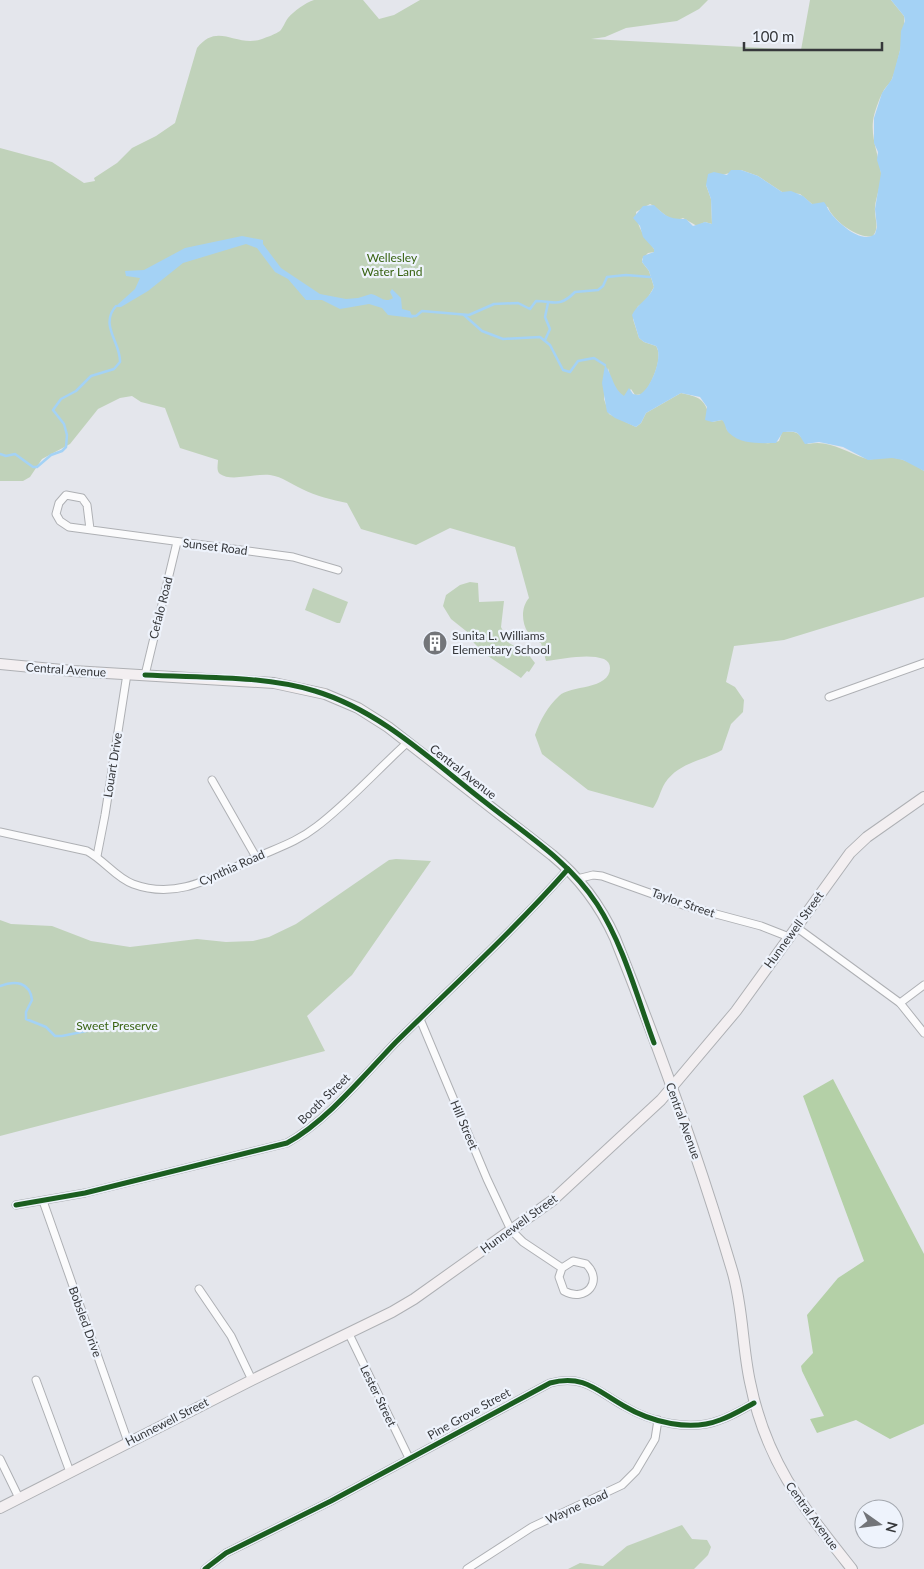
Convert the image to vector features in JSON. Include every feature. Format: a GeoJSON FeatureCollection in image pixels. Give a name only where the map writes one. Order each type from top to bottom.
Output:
{"type":"FeatureCollection","features":[{"type":"Feature","properties":{"kind":"main road","name":"Central Avenue"},"geometry":{"type":"LineString","coordinates":[[0,664],[274,683],[310,690],[362,710],[408,742],[577,878],[597,904],[615,938],[702,1175],[733,1273],[754,1403],[774,1457],[793,1493],[852,1569]]}},
{"type":"Feature","properties":{"kind":"main road","name":"Hunnewell Street"},"geometry":{"type":"LineString","coordinates":[[0,1508],[252,1380],[349,1334],[414,1298],[511,1230],[574,1182],[671,1089],[736,1011],[850,853],[867,837],[924,797]]}},
{"type":"Feature","properties":{"kind":"street","name":"Sunset Road"},"geometry":{"type":"LineString","coordinates":[[90,529],[87,505],[82,498],[66,495],[59,504],[56,514],[60,521],[69,527],[298,558],[338,570]]}},
{"type":"Feature","properties":{"kind":"street","name":"Cefalo Road"},"geometry":{"type":"LineString","coordinates":[[145,675],[177,542]]}},
{"type":"Feature","properties":{"kind":"street"},"geometry":{"type":"LineString","coordinates":[[829,697],[924,663]]}},
{"type":"Feature","properties":{"kind":"street","name":"Louart Drive"},"geometry":{"type":"LineString","coordinates":[[97,856],[127,674]]}},
{"type":"Feature","properties":{"kind":"street","name":"Cynthia Road"},"geometry":{"type":"LineString","coordinates":[[0,832],[87,852],[97,856],[132,884],[150,888],[190,886],[230,872],[256,857],[297,841],[318,826],[408,742]]}},
{"type":"Feature","properties":{"kind":"street"},"geometry":{"type":"LineString","coordinates":[[212,780],[256,857]]}},
{"type":"Feature","properties":{"kind":"street","name":"Booth Street"},"geometry":{"type":"LineString","coordinates":[[16,1205],[85,1193],[287,1142],[311,1127],[521,920],[568,869]]}},
{"type":"Feature","properties":{"kind":"street","name":"Taylor Street"},"geometry":{"type":"LineString","coordinates":[[577,878],[594,874],[602,876],[686,906],[761,926],[789,937]]}},
{"type":"Feature","properties":{"kind":"street"},"geometry":{"type":"LineString","coordinates":[[796,928],[900,1003],[924,1033]]}},
{"type":"Feature","properties":{"kind":"street"},"geometry":{"type":"LineString","coordinates":[[900,1003],[924,985]]}},
{"type":"Feature","properties":{"kind":"street","name":"Hill Street"},"geometry":{"type":"LineString","coordinates":[[420,1019],[483,1170],[511,1230]]}},
{"type":"Feature","properties":{"kind":"street","name":"Bobsled Drive"},"geometry":{"type":"LineString","coordinates":[[43,1201],[128,1442]]}},
{"type":"Feature","properties":{"kind":"street"},"geometry":{"type":"LineString","coordinates":[[511,1230],[523,1242],[562,1268]]}},
{"type":"Feature","properties":{"kind":"street"},"geometry":{"type":"LineString","coordinates":[[573,1261],[586,1264],[593,1276],[592,1285],[588,1291],[580,1295],[572,1295],[564,1291],[560,1285],[559,1277],[562,1268],[573,1261]]}},
{"type":"Feature","properties":{"kind":"street"},"geometry":{"type":"LineString","coordinates":[[199,1289],[231,1336],[252,1380]]}},
{"type":"Feature","properties":{"kind":"street","name":"Lester Street"},"geometry":{"type":"LineString","coordinates":[[349,1334],[409,1458]]}},
{"type":"Feature","properties":{"kind":"street","name":"Pine Grove Street"},"geometry":{"type":"LineString","coordinates":[[205,1569],[226,1553],[550,1383],[564,1379],[578,1380],[596,1388],[624,1407],[674,1424],[707,1424],[720,1420],[754,1403]]}},
{"type":"Feature","properties":{"kind":"street"},"geometry":{"type":"LineString","coordinates":[[36,1380],[70,1472]]}},
{"type":"Feature","properties":{"kind":"street","name":"Wayne Road"},"geometry":{"type":"LineString","coordinates":[[467,1569],[532,1527],[622,1485],[636,1471],[655,1439],[658,1420]]}},
{"type":"Feature","properties":{"kind":"street"},"geometry":{"type":"LineString","coordinates":[[0,1459],[19,1498]]}},
{"type":"Feature","properties":{"kind":"green space","name":"Wellesley Water Land"},"geometry":{"type":"Polygon","coordinates":[[[314,0],[363,0],[379,19],[394,15],[420,0],[708,0],[699,9],[677,21],[626,28],[605,37],[591,39],[801,50],[810,0],[891,0],[904,16],[902,38],[896,66],[891,81],[880,98],[873,121],[873,134],[881,177],[875,207],[876,229],[873,236],[861,235],[847,228],[835,218],[828,207],[812,204],[800,194],[782,192],[758,176],[741,170],[722,175],[706,185],[711,199],[712,224],[705,222],[697,226],[683,218],[669,218],[650,204],[636,212],[640,228],[654,249],[654,252],[648,253],[642,259],[642,262],[649,271],[654,287],[644,304],[638,306],[633,319],[639,338],[656,346],[658,364],[644,394],[635,395],[631,389],[624,397],[613,384],[608,368],[604,399],[609,414],[636,427],[641,423],[646,413],[681,393],[702,401],[712,422],[725,421],[727,430],[759,442],[773,443],[779,441],[782,432],[793,432],[798,434],[808,444],[823,443],[868,459],[897,458],[909,462],[924,471],[924,597],[784,640],[734,646],[726,682],[735,687],[744,700],[743,712],[731,724],[722,750],[684,766],[671,776],[665,783],[653,808],[588,790],[542,754],[535,735],[551,704],[564,693],[597,684],[604,680],[608,675],[610,667],[604,659],[591,656],[546,661],[541,643],[530,636],[524,624],[523,610],[529,598],[515,547],[450,528],[416,545],[361,529],[347,503],[313,494],[279,477],[270,475],[225,476],[218,471],[218,460],[180,448],[165,408],[141,402],[132,396],[120,398],[98,409],[70,444],[42,459],[30,477],[23,481],[0,481],[0,148],[52,162],[84,183],[95,181],[94,178],[117,163],[132,148],[156,136],[175,123],[197,48],[205,40],[212,36],[253,41],[262,39],[280,31],[293,13],[303,5],[314,0]]]}},
{"type":"Feature","properties":{"kind":"green space"},"geometry":{"type":"Polygon","coordinates":[[[470,582],[478,583],[479,602],[504,601],[501,627],[509,643],[516,647],[521,654],[528,654],[535,663],[529,672],[527,671],[521,678],[485,654],[469,638],[471,635],[451,619],[443,606],[446,595],[460,585],[470,582]]]}},
{"type":"Feature","properties":{"kind":"green space"},"geometry":{"type":"Polygon","coordinates":[[[313,588],[348,602],[340,623],[305,610],[313,588]]]}},
{"type":"Feature","properties":{"kind":"green space","name":"Sweet Preserve"},"geometry":{"type":"Polygon","coordinates":[[[389,860],[431,861],[352,975],[307,1016],[325,1051],[0,1136],[0,920],[11,924],[52,926],[91,941],[130,947],[197,939],[226,942],[253,941],[269,937],[296,924],[389,860]]]}},
{"type":"Feature","properties":{"kind":"green space"},"geometry":{"type":"Polygon","coordinates":[[[833,1079],[924,1254],[924,1424],[890,1439],[856,1420],[817,1433],[810,1419],[824,1416],[801,1366],[813,1353],[807,1315],[838,1278],[864,1261],[803,1096],[833,1079]]]}},
{"type":"Feature","properties":{"kind":"green space"},"geometry":{"type":"Polygon","coordinates":[[[682,1525],[692,1539],[707,1540],[711,1547],[708,1555],[694,1569],[568,1569],[580,1563],[603,1566],[627,1546],[682,1525]]]}},
{"type":"Feature","properties":{"kind":"water"},"geometry":{"type":"Polygon","coordinates":[[[891,0],[924,0],[924,471],[903,460],[892,458],[868,460],[843,447],[819,442],[805,444],[795,432],[783,432],[776,443],[740,440],[729,433],[722,420],[712,422],[705,420],[707,407],[700,397],[681,393],[646,413],[641,423],[636,427],[615,418],[607,412],[602,383],[605,365],[615,386],[624,396],[629,388],[633,394],[638,395],[643,392],[651,381],[657,365],[658,351],[656,346],[639,338],[632,315],[654,287],[649,271],[642,262],[643,256],[654,252],[654,249],[643,237],[640,226],[633,218],[643,206],[654,205],[668,216],[686,219],[693,226],[705,222],[712,224],[711,199],[706,185],[708,174],[714,172],[727,175],[731,170],[741,170],[758,176],[782,192],[791,191],[803,196],[812,204],[824,202],[839,222],[857,235],[870,237],[875,234],[877,227],[875,209],[881,173],[877,160],[878,152],[874,143],[874,118],[882,93],[892,79],[900,50],[901,31],[905,21],[904,16],[891,0]]]}},
{"type":"Feature","properties":{"kind":"water"},"geometry":{"type":"Polygon","coordinates":[[[242,236],[263,240],[263,244],[281,268],[320,294],[346,299],[371,294],[384,300],[390,300],[393,298],[390,292],[392,289],[401,298],[402,309],[410,311],[413,318],[388,315],[382,308],[369,304],[340,309],[322,300],[306,300],[288,279],[275,272],[257,248],[246,244],[183,263],[148,291],[121,307],[115,307],[135,289],[140,278],[126,276],[125,271],[144,270],[185,248],[242,236]]]}},
{"type":"Feature","properties":{"kind":"waterway"},"geometry":{"type":"LineString","coordinates":[[411,316],[416,316],[422,311],[469,315],[494,304],[518,303],[530,309],[536,301],[561,302],[575,292],[598,290],[603,286],[607,277],[626,275],[650,277]]}},
{"type":"Feature","properties":{"kind":"waterway"},"geometry":{"type":"LineString","coordinates":[[545,340],[550,329],[545,317],[548,303]]}},
{"type":"Feature","properties":{"kind":"waterway"},"geometry":{"type":"LineString","coordinates":[[0,454],[6,456],[15,454],[33,467],[37,467],[51,455],[62,451],[66,447],[67,435],[64,424],[53,410],[61,399],[76,391],[91,376],[114,369],[120,362],[110,327],[111,313],[116,306]]}},
{"type":"Feature","properties":{"kind":"waterway"},"geometry":{"type":"LineString","coordinates":[[464,315],[482,331],[503,339],[540,337],[550,345],[563,370],[570,372],[578,361],[594,358],[605,365]]}},
{"type":"Feature","properties":{"kind":"waterway"},"geometry":{"type":"LineString","coordinates":[[0,986],[11,983],[25,986],[31,994],[32,1000],[26,1012],[26,1019],[46,1027],[55,1036],[106,1027],[136,1030]]}},
{"type":"Feature","properties":{"kind":"cycle path"},"geometry":{"type":"LineString","coordinates":[[145,675],[231,678],[274,682],[315,691],[362,711],[405,739],[545,848],[586,889],[607,920],[615,937],[654,1043]]}},
{"type":"Feature","properties":{"kind":"cycle path"},"geometry":{"type":"LineString","coordinates":[[16,1205],[85,1193],[287,1143],[302,1134],[344,1097],[396,1042],[505,936],[568,869]]}},
{"type":"Feature","properties":{"kind":"cycle path"},"geometry":{"type":"LineString","coordinates":[[205,1569],[226,1553],[331,1501],[550,1383],[572,1381],[590,1385],[635,1412],[671,1424],[708,1424],[754,1403]]}},
{"type":"Feature","properties":{"kind":"place","name":"Sunita L. Williams Elementary School"},"geometry":{"type":"Point","coordinates":[435,643]}}]}
